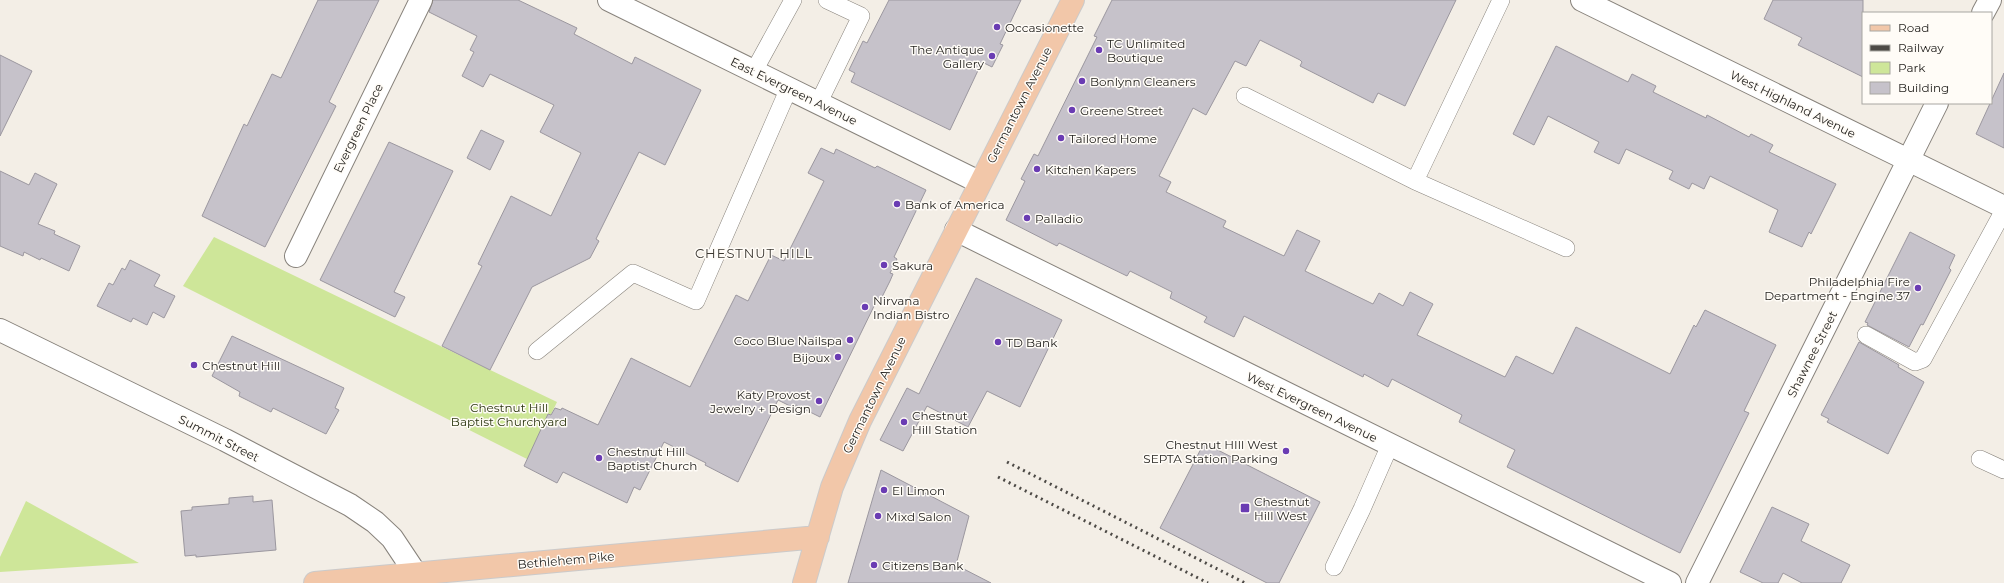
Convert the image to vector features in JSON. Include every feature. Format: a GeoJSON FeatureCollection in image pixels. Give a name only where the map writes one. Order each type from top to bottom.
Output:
{"type":"FeatureCollection","features":[{"type":"Feature","properties":{"kind":"main road","name":"Germantown Avenue"},"geometry":{"type":"LineString","coordinates":[[804,583],[832,487],[844,456],[980,182],[1073,0]]}},
{"type":"Feature","properties":{"kind":"main road","name":"Bethlehem Pike"},"geometry":{"type":"LineString","coordinates":[[315,583],[416,574],[471,576],[818,537]]}},
{"type":"Feature","properties":{"kind":"street","name":"Evergreen Place"},"geometry":{"type":"LineString","coordinates":[[296,256],[421,0]]}},
{"type":"Feature","properties":{"kind":"street","name":"East Evergreen Avenue"},"geometry":{"type":"LineString","coordinates":[[609,0],[980,182]]}},
{"type":"Feature","properties":{"kind":"street","name":"West Highland Avenue"},"geometry":{"type":"LineString","coordinates":[[1582,0],[2004,208]]}},
{"type":"Feature","properties":{"kind":"street"},"geometry":{"type":"LineString","coordinates":[[1984,12],[1990,0]]}},
{"type":"Feature","properties":{"kind":"street","name":"Shawnee Street"},"geometry":{"type":"LineString","coordinates":[[1696,583],[1936,104]]}},
{"type":"Feature","properties":{"kind":"street","name":"West Evergreen Avenue"},"geometry":{"type":"LineString","coordinates":[[956,230],[1670,583]]}},
{"type":"Feature","properties":{"kind":"street","name":"Summit Street"},"geometry":{"type":"LineString","coordinates":[[0,330],[225,440],[350,505],[375,522],[392,538],[416,574]]}},
{"type":"Feature","properties":{"kind":"lane"},"geometry":{"type":"LineString","coordinates":[[754,71],[793,0]]}},
{"type":"Feature","properties":{"kind":"lane"},"geometry":{"type":"LineString","coordinates":[[819,102],[861,16],[828,0]]}},
{"type":"Feature","properties":{"kind":"lane"},"geometry":{"type":"LineString","coordinates":[[1415,181],[1501,0]]}},
{"type":"Feature","properties":{"kind":"lane"},"geometry":{"type":"LineString","coordinates":[[537,351],[634,273],[696,301],[789,88]]}},
{"type":"Feature","properties":{"kind":"lane"},"geometry":{"type":"LineString","coordinates":[[1245,96],[1415,181],[1566,248]]}},
{"type":"Feature","properties":{"kind":"lane"},"geometry":{"type":"LineString","coordinates":[[1866,335],[1915,362],[1923,359],[2004,208]]}},
{"type":"Feature","properties":{"kind":"lane"},"geometry":{"type":"LineString","coordinates":[[1334,567],[1362,509],[1390,445]]}},
{"type":"Feature","properties":{"kind":"lane"},"geometry":{"type":"LineString","coordinates":[[1980,459],[2004,470]]}},
{"type":"Feature","properties":{"kind":"green space","name":"Chestnut Hill Baptist Churchyard"},"geometry":{"type":"Polygon","coordinates":[[[214,237],[557,402],[529,460],[183,286],[214,237]]]}},
{"type":"Feature","properties":{"kind":"green space"},"geometry":{"type":"Polygon","coordinates":[[[26,501],[139,563],[0,572],[0,557],[26,501]]]}},
{"type":"Feature","properties":{"kind":"building"},"geometry":{"type":"Polygon","coordinates":[[[318,0],[379,0],[329,102],[336,106],[265,247],[202,216],[244,124],[247,126],[272,74],[281,78],[318,0]]]}},
{"type":"Feature","properties":{"kind":"building"},"geometry":{"type":"Polygon","coordinates":[[[433,0],[518,0],[577,28],[574,34],[632,64],[635,57],[701,90],[665,165],[639,152],[596,239],[599,241],[590,258],[532,287],[490,370],[442,346],[482,266],[478,264],[511,196],[551,216],[581,153],[540,132],[554,105],[490,74],[483,87],[462,76],[474,52],[470,50],[477,36],[429,12],[433,0]]]}},
{"type":"Feature","properties":{"kind":"building"},"geometry":{"type":"Polygon","coordinates":[[[889,0],[1021,0],[1000,44],[1003,45],[992,67],[982,62],[950,130],[851,82],[855,73],[849,70],[863,41],[867,43],[889,0]]]}},
{"type":"Feature","properties":{"kind":"building"},"geometry":{"type":"Polygon","coordinates":[[[1112,0],[1456,0],[1405,106],[1378,93],[1373,103],[1300,66],[1302,62],[1300,60],[1260,40],[1246,66],[1235,61],[1206,115],[1193,108],[1159,176],[1171,182],[1166,192],[1226,221],[1223,227],[1284,256],[1297,230],[1320,241],[1305,271],[1373,304],[1379,293],[1403,306],[1410,292],[1433,304],[1417,335],[1505,377],[1516,356],[1553,374],[1576,327],[1670,374],[1694,325],[1696,327],[1705,310],[1776,345],[1744,411],[1749,413],[1680,553],[1507,467],[1515,450],[1459,422],[1462,415],[1392,379],[1388,387],[1364,374],[1363,377],[1244,316],[1234,337],[1204,322],[1207,317],[1170,298],[1172,292],[1130,271],[1127,276],[1059,243],[1057,246],[1006,220],[1025,181],[1021,179],[1034,154],[1038,156],[1097,37],[1094,36],[1112,0]]]}},
{"type":"Feature","properties":{"kind":"building"},"geometry":{"type":"Polygon","coordinates":[[[1773,0],[1863,0],[1862,77],[1798,45],[1802,38],[1764,19],[1773,0]]]}},
{"type":"Feature","properties":{"kind":"building"},"geometry":{"type":"Polygon","coordinates":[[[1556,46],[1628,82],[1632,74],[1656,86],[1653,92],[1706,118],[1707,115],[1749,137],[1751,134],[1773,145],[1769,152],[1836,184],[1811,234],[1809,232],[1802,247],[1769,232],[1778,210],[1710,176],[1704,189],[1692,183],[1689,189],[1669,179],[1673,171],[1626,149],[1619,164],[1594,152],[1599,142],[1548,116],[1534,145],[1513,134],[1556,46]]]}},
{"type":"Feature","properties":{"kind":"building"},"geometry":{"type":"Polygon","coordinates":[[[0,55],[32,71],[0,136],[0,55]]]}},
{"type":"Feature","properties":{"kind":"building"},"geometry":{"type":"Polygon","coordinates":[[[2004,73],[2004,148],[1976,134],[1990,104],[1992,104],[1992,99],[2004,73]]]}},
{"type":"Feature","properties":{"kind":"building"},"geometry":{"type":"Polygon","coordinates":[[[481,130],[504,141],[490,170],[467,158],[481,130]]]}},
{"type":"Feature","properties":{"kind":"building"},"geometry":{"type":"Polygon","coordinates":[[[389,142],[453,171],[394,292],[405,297],[395,317],[320,280],[389,142]]]}},
{"type":"Feature","properties":{"kind":"building"},"geometry":{"type":"Polygon","coordinates":[[[821,148],[834,154],[836,149],[875,168],[877,166],[926,190],[894,257],[897,259],[890,273],[893,274],[890,281],[880,301],[877,300],[820,417],[796,405],[794,408],[778,400],[738,482],[705,465],[706,463],[664,442],[640,490],[634,487],[627,503],[563,472],[557,483],[524,466],[548,414],[551,415],[555,408],[561,410],[562,408],[598,425],[631,358],[690,387],[736,295],[748,301],[771,255],[784,261],[824,181],[808,173],[821,148]]]}},
{"type":"Feature","properties":{"kind":"building"},"geometry":{"type":"Polygon","coordinates":[[[0,171],[29,185],[35,173],[57,184],[38,224],[55,231],[54,234],[80,246],[69,271],[41,258],[40,260],[24,252],[23,256],[0,246],[0,171]]]}},
{"type":"Feature","properties":{"kind":"building"},"geometry":{"type":"Polygon","coordinates":[[[1910,232],[1955,255],[1949,268],[1951,270],[1923,325],[1921,324],[1909,347],[1867,325],[1868,323],[1865,322],[1910,232]]]}},
{"type":"Feature","properties":{"kind":"building"},"geometry":{"type":"Polygon","coordinates":[[[130,260],[160,275],[154,286],[175,296],[164,318],[153,312],[147,325],[133,318],[131,322],[97,306],[109,283],[113,285],[122,268],[125,270],[130,260]]]}},
{"type":"Feature","properties":{"kind":"building","name":"TD Bank"},"geometry":{"type":"Polygon","coordinates":[[[976,278],[1062,320],[1020,407],[987,391],[968,427],[927,406],[903,451],[880,440],[907,388],[919,394],[976,278]]]}},
{"type":"Feature","properties":{"kind":"building"},"geometry":{"type":"Polygon","coordinates":[[[232,336],[344,388],[335,408],[339,410],[326,434],[273,408],[271,412],[239,396],[240,392],[212,376],[232,336]]]}},
{"type":"Feature","properties":{"kind":"building"},"geometry":{"type":"Polygon","coordinates":[[[1859,342],[1899,365],[1898,367],[1924,382],[1888,454],[1827,422],[1829,419],[1821,415],[1859,342]]]}},
{"type":"Feature","properties":{"kind":"building"},"geometry":{"type":"Polygon","coordinates":[[[1204,443],[1320,502],[1279,583],[1267,583],[1160,528],[1204,443]]]}},
{"type":"Feature","properties":{"kind":"building"},"geometry":{"type":"Polygon","coordinates":[[[881,470],[969,516],[956,565],[991,583],[848,583],[881,470]]]}},
{"type":"Feature","properties":{"kind":"building"},"geometry":{"type":"Polygon","coordinates":[[[253,496],[253,502],[272,500],[276,550],[196,557],[196,555],[185,556],[181,511],[192,510],[192,507],[229,504],[229,498],[253,496]]]}},
{"type":"Feature","properties":{"kind":"building"},"geometry":{"type":"Polygon","coordinates":[[[1772,507],[1809,524],[1801,541],[1850,565],[1841,583],[1802,583],[1783,573],[1778,583],[1763,583],[1740,572],[1772,507]]]}},
{"type":"Feature","properties":{"kind":"railway"},"geometry":{"type":"LineString","coordinates":[[1007,462],[1245,583]]}},
{"type":"Feature","properties":{"kind":"railway"},"geometry":{"type":"LineString","coordinates":[[998,477],[1208,583]]}},
{"type":"Feature","properties":{"kind":"place","name":"Occasionette"},"geometry":{"type":"Point","coordinates":[997,27]}},
{"type":"Feature","properties":{"kind":"place","name":"TC Unlimited Boutique"},"geometry":{"type":"Point","coordinates":[1099,50]}},
{"type":"Feature","properties":{"kind":"place","name":"The Antique Gallery"},"geometry":{"type":"Point","coordinates":[992,56]}},
{"type":"Feature","properties":{"kind":"place","name":"Bonlynn Cleaners"},"geometry":{"type":"Point","coordinates":[1082,81]}},
{"type":"Feature","properties":{"kind":"place","name":"Greene Street"},"geometry":{"type":"Point","coordinates":[1072,110]}},
{"type":"Feature","properties":{"kind":"place","name":"Tailored Home"},"geometry":{"type":"Point","coordinates":[1061,138]}},
{"type":"Feature","properties":{"kind":"place","name":"Kitchen Kapers"},"geometry":{"type":"Point","coordinates":[1037,169]}},
{"type":"Feature","properties":{"kind":"place","name":"Bank of America"},"geometry":{"type":"Point","coordinates":[897,204]}},
{"type":"Feature","properties":{"kind":"place","name":"Palladio"},"geometry":{"type":"Point","coordinates":[1027,218]}},
{"type":"Feature","properties":{"kind":"place","name":"Sakura"},"geometry":{"type":"Point","coordinates":[884,265]}},
{"type":"Feature","properties":{"kind":"place","name":"Philadelphia Fire Department - Engine 37"},"geometry":{"type":"Point","coordinates":[1918,288]}},
{"type":"Feature","properties":{"kind":"place","name":"Nirvana Indian Bistro"},"geometry":{"type":"Point","coordinates":[865,307]}},
{"type":"Feature","properties":{"kind":"place","name":"Coco Blue Nailspa"},"geometry":{"type":"Point","coordinates":[850,340]}},
{"type":"Feature","properties":{"kind":"place","name":"TD Bank"},"geometry":{"type":"Point","coordinates":[998,342]}},
{"type":"Feature","properties":{"kind":"place","name":"Bijoux"},"geometry":{"type":"Point","coordinates":[838,357]}},
{"type":"Feature","properties":{"kind":"place","name":"Chestnut Hill"},"geometry":{"type":"Point","coordinates":[194,365]}},
{"type":"Feature","properties":{"kind":"place","name":"Katy Provost Jewelry + Design"},"geometry":{"type":"Point","coordinates":[819,401]}},
{"type":"Feature","properties":{"kind":"place","name":"Chestnut Hill Station"},"geometry":{"type":"Point","coordinates":[904,422]}},
{"type":"Feature","properties":{"kind":"place","name":"Chestnut HIll West SEPTA Station Parking"},"geometry":{"type":"Point","coordinates":[1286,451]}},
{"type":"Feature","properties":{"kind":"place","name":"Chestnut Hill Baptist Church"},"geometry":{"type":"Point","coordinates":[599,458]}},
{"type":"Feature","properties":{"kind":"place","name":"El Limon"},"geometry":{"type":"Point","coordinates":[884,490]}},
{"type":"Feature","properties":{"kind":"place","name":"Chestnut Hill West"},"geometry":{"type":"Point","coordinates":[1245,508]}},
{"type":"Feature","properties":{"kind":"place","name":"Mixd Salon"},"geometry":{"type":"Point","coordinates":[878,516]}},
{"type":"Feature","properties":{"kind":"place","name":"Citizens Bank"},"geometry":{"type":"Point","coordinates":[874,565]}},
{"type":"Feature","properties":{"kind":"district","name":"CHESTNUT HILL"},"geometry":{"type":"Point","coordinates":[754,253]}}]}
